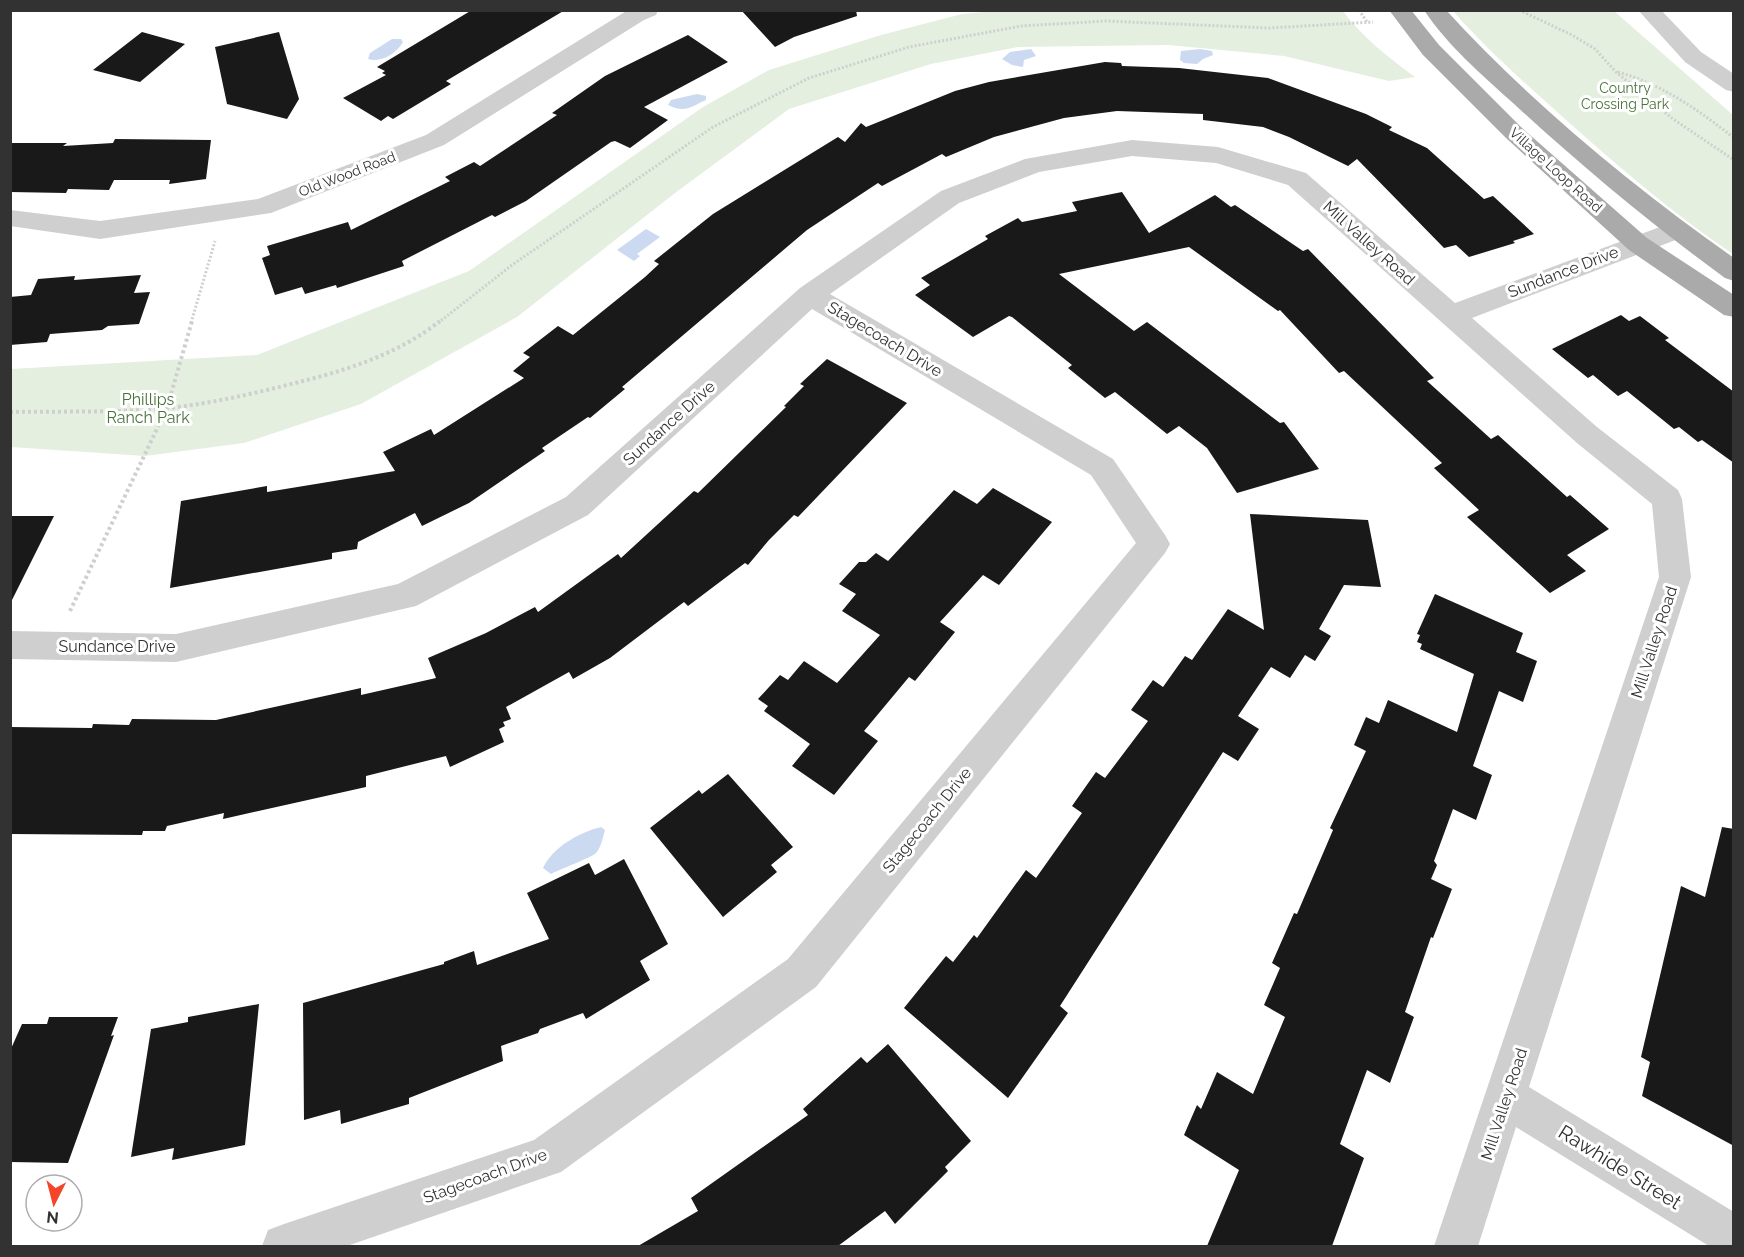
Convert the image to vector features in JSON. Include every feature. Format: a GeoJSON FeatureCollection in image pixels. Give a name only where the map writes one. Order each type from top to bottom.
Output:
{"type":"FeatureCollection","features":[{"type":"Feature","properties":{"kind":"main road","name":"Village Loop Road"},"geometry":{"type":"LineString","coordinates":[[1434,10],[1461,41],[1536,113],[1677,230],[1734,272]]}},
{"type":"Feature","properties":{"kind":"main road","name":"Village Loop Road"},"geometry":{"type":"LineString","coordinates":[[1401,14],[1431,50],[1514,133],[1638,244],[1734,308]]}},
{"type":"Feature","properties":{"kind":"street"},"geometry":{"type":"LineString","coordinates":[[1648,10],[1693,57],[1734,85]]}},
{"type":"Feature","properties":{"kind":"street","name":"Old Wood Road"},"geometry":{"type":"LineString","coordinates":[[10,218],[100,230],[262,207],[435,140],[638,12]]}},
{"type":"Feature","properties":{"kind":"street","name":"Sundance Drive"},"geometry":{"type":"LineString","coordinates":[[10,645],[176,648],[405,596],[577,506],[810,295],[950,197],[1034,165],[1132,147],[1218,155],[1297,178]]}},
{"type":"Feature","properties":{"kind":"street","name":"Mill Valley Road"},"geometry":{"type":"LineString","coordinates":[[1297,178],[1587,435],[1667,499],[1675,577],[1456,1246]]}},
{"type":"Feature","properties":{"kind":"street","name":"Sundance Drive"},"geometry":{"type":"LineString","coordinates":[[1450,315],[1677,230]]}},
{"type":"Feature","properties":{"kind":"street","name":"Stagecoach Drive"},"geometry":{"type":"LineString","coordinates":[[284,1246],[546,1156],[802,974],[1154,543],[1102,467],[810,295]]}},
{"type":"Feature","properties":{"kind":"street","name":"Rawhide Street"},"geometry":{"type":"LineString","coordinates":[[1506,1097],[1734,1237]]}},
{"type":"Feature","properties":{"kind":"path"},"geometry":{"type":"LineString","coordinates":[[1519,10],[1594,49],[1616,72],[1673,119],[1734,160]]}},
{"type":"Feature","properties":{"kind":"path"},"geometry":{"type":"LineString","coordinates":[[10,412],[167,408],[228,400],[333,374],[382,355],[429,330],[512,265],[713,127],[809,78],[909,47],[1022,26],[1106,21],[1269,28],[1368,22],[1401,14]]}},
{"type":"Feature","properties":{"kind":"path"},"geometry":{"type":"LineString","coordinates":[[1616,72],[1640,78],[1670,90],[1734,138]]}},
{"type":"Feature","properties":{"kind":"path"},"geometry":{"type":"LineString","coordinates":[[70,611],[167,408],[215,241]]}},
{"type":"Feature","properties":{"kind":"green space","name":"Phillips Ranch Park"},"geometry":{"type":"Polygon","coordinates":[[[1008,10],[1343,11],[1367,38],[1415,77],[1389,81],[1284,56],[1168,45],[1018,47],[931,64],[789,109],[675,193],[517,317],[361,404],[244,443],[145,456],[11,447],[11,369],[257,355],[469,271],[703,107],[769,70],[881,35],[962,14],[1008,10]]]}},
{"type":"Feature","properties":{"kind":"green space","name":"Country Crossing Park"},"geometry":{"type":"Polygon","coordinates":[[[1453,11],[1614,11],[1733,115],[1733,254],[1668,206],[1606,155],[1507,66],[1453,11]]]}},
{"type":"Feature","properties":{"kind":"water"},"geometry":{"type":"Polygon","coordinates":[[[392,39],[401,39],[403,42],[383,59],[368,59],[370,53],[392,39]]]}},
{"type":"Feature","properties":{"kind":"water"},"geometry":{"type":"Polygon","coordinates":[[[1031,49],[1036,56],[1024,60],[1023,67],[1012,65],[1002,59],[1010,52],[1031,49]]]}},
{"type":"Feature","properties":{"kind":"water"},"geometry":{"type":"Polygon","coordinates":[[[1200,49],[1212,51],[1213,55],[1197,64],[1184,63],[1180,60],[1181,51],[1200,49]]]}},
{"type":"Feature","properties":{"kind":"water"},"geometry":{"type":"Polygon","coordinates":[[[697,94],[706,96],[706,100],[684,109],[668,105],[671,100],[697,94]]]}},
{"type":"Feature","properties":{"kind":"water"},"geometry":{"type":"Polygon","coordinates":[[[646,229],[660,237],[637,254],[640,256],[634,261],[617,250],[646,229]]]}},
{"type":"Feature","properties":{"kind":"water"},"geometry":{"type":"Polygon","coordinates":[[[601,827],[605,830],[596,853],[551,874],[543,868],[547,860],[567,842],[601,827]]]}},
{"type":"Feature","properties":{"kind":"building"},"geometry":{"type":"Polygon","coordinates":[[[472,10],[565,10],[446,81],[451,84],[393,119],[388,116],[381,121],[343,98],[386,75],[382,73],[385,71],[377,67],[472,10]]]}},
{"type":"Feature","properties":{"kind":"building"},"geometry":{"type":"Polygon","coordinates":[[[741,10],[856,10],[857,16],[794,37],[775,47],[741,10]]]}},
{"type":"Feature","properties":{"kind":"building"},"geometry":{"type":"Polygon","coordinates":[[[142,32],[185,44],[140,82],[93,70],[142,32]]]}},
{"type":"Feature","properties":{"kind":"building"},"geometry":{"type":"Polygon","coordinates":[[[279,32],[299,99],[287,119],[227,104],[215,47],[279,32]]]}},
{"type":"Feature","properties":{"kind":"building"},"geometry":{"type":"Polygon","coordinates":[[[688,35],[728,62],[644,107],[668,120],[630,148],[615,141],[611,142],[526,201],[495,217],[492,215],[402,261],[404,266],[337,288],[336,285],[305,294],[302,287],[275,295],[262,258],[270,255],[267,246],[348,222],[351,230],[450,181],[445,177],[474,162],[480,166],[557,115],[552,113],[605,76],[688,35]]]}},
{"type":"Feature","properties":{"kind":"building"},"geometry":{"type":"Polygon","coordinates":[[[1105,62],[1121,63],[1122,66],[1179,68],[1268,78],[1366,114],[1392,127],[1389,130],[1427,148],[1484,199],[1493,196],[1534,234],[1513,241],[1515,243],[1469,257],[1456,245],[1444,248],[1357,159],[1348,166],[1263,127],[1203,120],[1203,114],[1117,111],[1064,118],[994,137],[946,157],[942,154],[882,186],[878,183],[807,230],[622,387],[625,389],[590,418],[588,417],[542,448],[545,451],[469,503],[422,526],[415,513],[358,542],[357,549],[332,553],[332,559],[170,588],[181,501],[267,486],[267,492],[395,471],[383,452],[431,429],[434,435],[524,378],[513,371],[530,357],[523,353],[558,326],[573,335],[645,277],[659,264],[654,261],[713,214],[838,137],[845,142],[861,123],[866,127],[955,91],[989,82],[1105,62]]]}},
{"type":"Feature","properties":{"kind":"building"},"geometry":{"type":"Polygon","coordinates":[[[115,139],[211,140],[206,179],[169,184],[170,180],[114,180],[109,190],[68,189],[66,193],[10,192],[10,143],[67,143],[63,146],[113,143],[115,139]]]}},
{"type":"Feature","properties":{"kind":"building"},"geometry":{"type":"Polygon","coordinates":[[[1122,192],[1149,233],[1215,195],[1231,207],[1235,205],[1303,251],[1308,249],[1434,378],[1427,381],[1491,439],[1498,435],[1567,497],[1570,495],[1609,529],[1567,555],[1586,571],[1550,593],[1467,517],[1479,510],[1434,468],[1442,463],[1344,371],[1339,373],[1280,310],[1278,311],[1189,247],[1059,274],[1134,331],[1147,322],[1280,423],[1284,422],[1319,469],[1237,493],[1207,448],[1179,426],[1167,434],[1115,392],[1105,398],[1068,368],[1072,365],[1012,317],[1009,316],[973,337],[915,295],[930,285],[921,278],[988,239],[985,236],[1018,218],[1022,222],[1077,211],[1072,202],[1122,192]]]}},
{"type":"Feature","properties":{"kind":"building"},"geometry":{"type":"Polygon","coordinates":[[[141,275],[134,293],[150,292],[139,324],[108,326],[102,330],[50,334],[47,342],[10,345],[10,297],[31,295],[38,279],[75,276],[74,280],[141,275]]]}},
{"type":"Feature","properties":{"kind":"building"},"geometry":{"type":"Polygon","coordinates":[[[1621,315],[1629,321],[1640,316],[1669,338],[1665,340],[1734,392],[1734,463],[1702,440],[1698,442],[1679,427],[1674,429],[1627,391],[1618,396],[1593,375],[1588,378],[1552,349],[1621,315]]]}},
{"type":"Feature","properties":{"kind":"building"},"geometry":{"type":"Polygon","coordinates":[[[827,359],[907,403],[798,517],[794,515],[769,540],[748,565],[745,563],[688,606],[684,602],[610,658],[573,679],[569,672],[506,707],[511,719],[503,722],[505,726],[499,729],[504,742],[450,767],[446,756],[366,776],[366,787],[223,819],[224,813],[167,826],[165,831],[143,831],[142,835],[10,834],[10,727],[92,728],[93,724],[129,725],[132,719],[216,720],[361,688],[361,695],[436,678],[428,658],[486,633],[535,607],[538,612],[618,554],[621,558],[694,491],[698,493],[786,407],[784,406],[804,386],[800,384],[827,359]]]}},
{"type":"Feature","properties":{"kind":"building"},"geometry":{"type":"Polygon","coordinates":[[[993,488],[1052,522],[999,585],[983,575],[940,622],[955,632],[915,681],[909,677],[864,731],[878,741],[834,795],[792,766],[810,744],[764,711],[768,706],[758,699],[780,675],[788,680],[804,661],[837,683],[880,635],[842,611],[856,594],[839,584],[859,562],[866,562],[876,553],[888,561],[954,490],[977,504],[993,488]]]}},
{"type":"Feature","properties":{"kind":"building"},"geometry":{"type":"Polygon","coordinates":[[[1250,514],[1368,520],[1381,587],[1344,585],[1319,629],[1331,636],[1315,661],[1305,655],[1290,678],[1271,667],[1238,716],[1259,729],[1238,761],[1223,752],[1060,1006],[1068,1013],[1008,1098],[904,1008],[946,956],[953,962],[974,935],[977,938],[1026,870],[1036,878],[1082,813],[1072,806],[1096,772],[1105,778],[1148,721],[1131,710],[1153,680],[1163,687],[1185,656],[1192,660],[1228,609],[1264,630],[1250,514]]]}},
{"type":"Feature","properties":{"kind":"building"},"geometry":{"type":"Polygon","coordinates":[[[10,516],[54,516],[10,604],[10,516]]]}},
{"type":"Feature","properties":{"kind":"building"},"geometry":{"type":"Polygon","coordinates":[[[1435,594],[1523,633],[1516,652],[1537,661],[1523,702],[1499,691],[1473,766],[1492,775],[1476,820],[1453,809],[1434,861],[1437,865],[1431,879],[1452,889],[1433,938],[1431,937],[1405,1012],[1414,1017],[1390,1083],[1367,1070],[1340,1144],[1364,1158],[1332,1246],[1207,1246],[1239,1170],[1184,1135],[1197,1105],[1201,1109],[1217,1072],[1253,1094],[1285,1017],[1264,1005],[1280,968],[1272,963],[1294,913],[1297,914],[1333,830],[1330,828],[1366,751],[1354,745],[1366,717],[1379,723],[1388,700],[1457,732],[1474,674],[1420,649],[1422,644],[1417,642],[1420,635],[1417,634],[1435,594]]]}},
{"type":"Feature","properties":{"kind":"building"},"geometry":{"type":"Polygon","coordinates":[[[728,774],[793,847],[771,865],[777,872],[723,917],[650,828],[699,790],[702,794],[728,774]]]}},
{"type":"Feature","properties":{"kind":"building"},"geometry":{"type":"Polygon","coordinates":[[[1722,827],[1734,829],[1734,1146],[1642,1096],[1650,1062],[1641,1057],[1681,886],[1705,897],[1722,827]]]}},
{"type":"Feature","properties":{"kind":"building"},"geometry":{"type":"Polygon","coordinates":[[[624,859],[668,944],[640,961],[650,980],[586,1019],[583,1013],[501,1046],[503,1061],[409,1098],[409,1104],[341,1124],[340,1110],[304,1120],[303,1003],[444,964],[444,962],[474,951],[477,965],[549,939],[527,893],[589,863],[595,875],[624,859]]]}},
{"type":"Feature","properties":{"kind":"building"},"geometry":{"type":"Polygon","coordinates":[[[259,1004],[245,1145],[172,1160],[174,1148],[131,1157],[151,1029],[188,1022],[188,1017],[259,1004]]]}},
{"type":"Feature","properties":{"kind":"building"},"geometry":{"type":"Polygon","coordinates":[[[49,1017],[118,1017],[111,1036],[114,1035],[68,1163],[10,1162],[10,1051],[22,1024],[47,1024],[49,1017]]]}},
{"type":"Feature","properties":{"kind":"building"},"geometry":{"type":"Polygon","coordinates":[[[888,1044],[971,1141],[945,1167],[948,1171],[895,1224],[885,1211],[838,1246],[638,1246],[698,1211],[691,1198],[808,1115],[803,1109],[861,1057],[867,1063],[888,1044]]]}}]}
